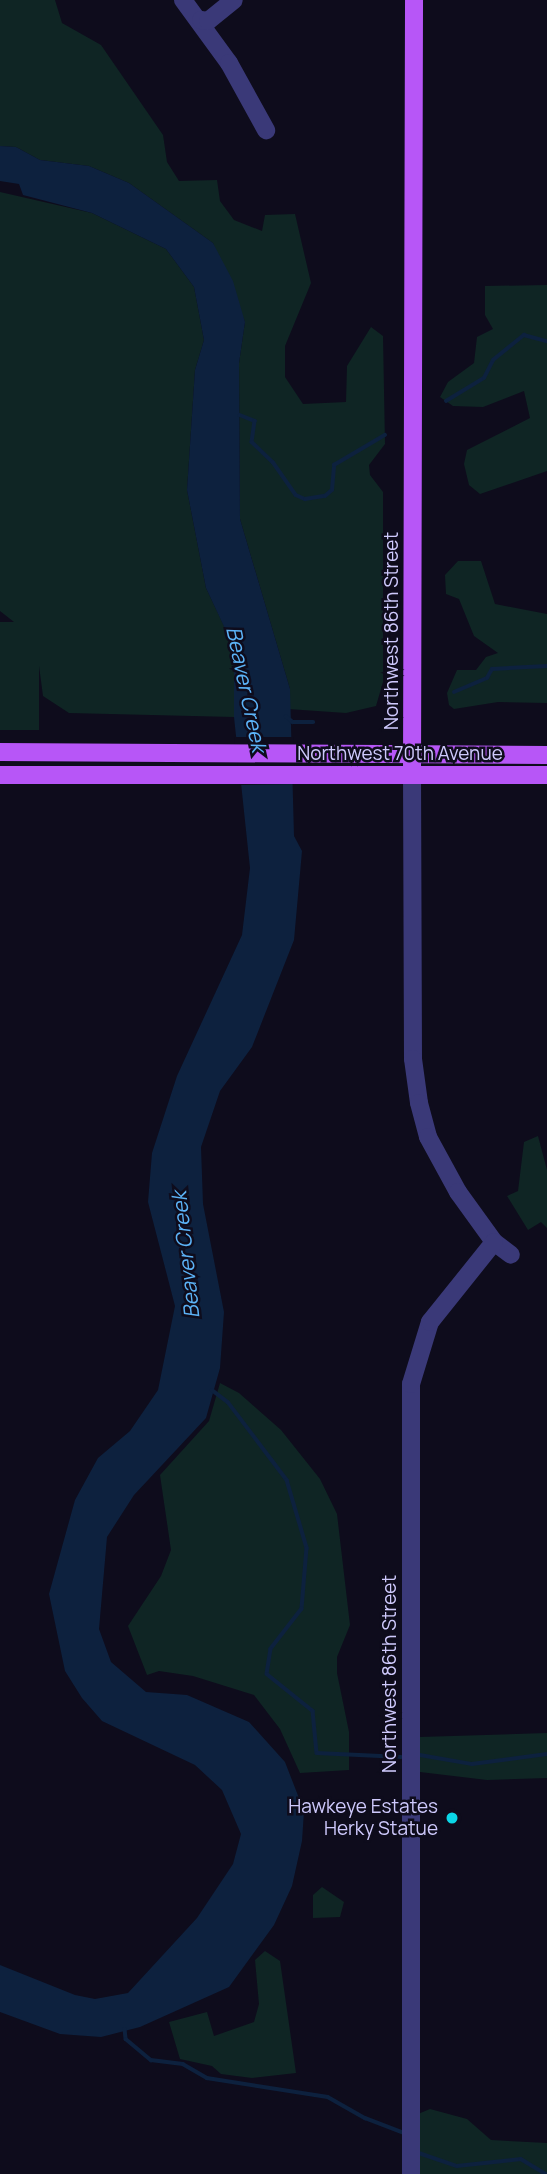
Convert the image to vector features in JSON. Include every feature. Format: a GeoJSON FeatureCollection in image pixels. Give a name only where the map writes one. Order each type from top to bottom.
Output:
{"type":"FeatureCollection","features":[{"type":"Feature","properties":{"kind":"main road","name":"Northwest 86th Street"},"geometry":{"type":"LineString","coordinates":[[412,764],[414,0]]}},
{"type":"Feature","properties":{"kind":"main road","name":"Northwest 70th Avenue"},"geometry":{"type":"LineString","coordinates":[[0,752],[328,753],[412,764],[547,775]]}},
{"type":"Feature","properties":{"kind":"main road","name":"Northwest 70th Avenue"},"geometry":{"type":"LineString","coordinates":[[0,775],[328,775],[412,764],[547,755]]}},
{"type":"Feature","properties":{"kind":"street"},"geometry":{"type":"LineString","coordinates":[[183,0],[201,20],[266,130]]}},
{"type":"Feature","properties":{"kind":"street"},"geometry":{"type":"LineString","coordinates":[[201,20],[208,21],[234,0]]}},
{"type":"Feature","properties":{"kind":"street","name":"Northwest 86th Street"},"geometry":{"type":"LineString","coordinates":[[412,764],[413,1046],[419,1103],[442,1165],[494,1242],[512,1255]]}},
{"type":"Feature","properties":{"kind":"street","name":"Northwest 86th Street"},"geometry":{"type":"LineString","coordinates":[[411,2174],[411,1384],[430,1322],[494,1242]]}},
{"type":"Feature","properties":{"kind":"green space"},"geometry":{"type":"Polygon","coordinates":[[[0,0],[55,0],[62,23],[101,45],[163,135],[167,162],[179,181],[217,180],[220,201],[234,220],[262,231],[265,215],[295,214],[311,283],[285,346],[285,377],[303,404],[346,402],[347,366],[371,327],[383,336],[385,444],[369,465],[370,475],[383,492],[383,682],[376,706],[346,713],[288,709],[290,689],[240,519],[239,363],[245,322],[213,243],[129,183],[89,166],[40,160],[16,147],[0,146],[0,0]]]}},
{"type":"Feature","properties":{"kind":"green space"},"geometry":{"type":"Polygon","coordinates":[[[0,192],[92,213],[166,249],[194,287],[204,340],[195,370],[187,490],[206,588],[234,647],[234,717],[69,713],[43,696],[39,666],[39,730],[0,730],[0,622],[14,622],[0,611],[0,192]]]}},
{"type":"Feature","properties":{"kind":"green space"},"geometry":{"type":"Polygon","coordinates":[[[547,285],[547,471],[480,494],[469,485],[464,464],[467,450],[530,418],[524,391],[483,407],[453,406],[440,397],[448,382],[474,363],[477,337],[493,329],[485,315],[485,286],[547,285]]]}},
{"type":"Feature","properties":{"kind":"green space"},"geometry":{"type":"Polygon","coordinates":[[[458,561],[481,561],[495,604],[547,614],[547,703],[498,702],[454,709],[449,705],[447,693],[457,670],[476,670],[486,657],[498,653],[474,636],[459,599],[446,594],[445,575],[458,561]]]}},
{"type":"Feature","properties":{"kind":"green space"},"geometry":{"type":"Polygon","coordinates":[[[538,1136],[547,1170],[547,1228],[541,1222],[528,1230],[507,1196],[518,1191],[524,1142],[538,1136]]]}},
{"type":"Feature","properties":{"kind":"green space"},"geometry":{"type":"Polygon","coordinates":[[[220,1383],[239,1393],[281,1430],[320,1479],[337,1514],[350,1625],[337,1657],[337,1673],[349,1732],[349,1770],[300,1773],[280,1729],[254,1695],[193,1676],[159,1671],[147,1675],[128,1626],[161,1576],[171,1550],[160,1475],[209,1421],[220,1383]]]}},
{"type":"Feature","properties":{"kind":"green space"},"geometry":{"type":"Polygon","coordinates":[[[547,1733],[547,1778],[487,1780],[420,1772],[420,1737],[547,1733]]]}},
{"type":"Feature","properties":{"kind":"green space"},"geometry":{"type":"Polygon","coordinates":[[[322,1887],[344,1902],[340,1917],[313,1918],[313,1895],[322,1887]]]}},
{"type":"Feature","properties":{"kind":"green space"},"geometry":{"type":"Polygon","coordinates":[[[265,1951],[280,1961],[296,2073],[252,2078],[221,2074],[212,2066],[180,2059],[169,2022],[207,2012],[214,2036],[254,2022],[259,2004],[255,1960],[265,1951]]]}},
{"type":"Feature","properties":{"kind":"green space"},"geometry":{"type":"Polygon","coordinates":[[[430,2109],[467,2119],[491,2140],[547,2143],[547,2174],[415,2174],[418,2114],[430,2109]]]}},
{"type":"Feature","properties":{"kind":"water","name":"Beaver Creek"},"geometry":{"type":"Polygon","coordinates":[[[0,146],[16,147],[40,160],[89,166],[129,183],[213,243],[233,281],[245,322],[239,363],[240,519],[290,689],[294,836],[302,851],[294,940],[252,1047],[220,1091],[201,1147],[203,1204],[224,1312],[220,1368],[206,1418],[134,1495],[107,1537],[99,1629],[111,1662],[146,1692],[187,1695],[249,1722],[285,1762],[304,1811],[302,1841],[292,1886],[274,1925],[229,1987],[140,2027],[101,2037],[60,2034],[0,2012],[0,1965],[75,1995],[95,1999],[128,1993],[197,1918],[233,1864],[241,1834],[222,1790],[195,1765],[102,1721],[82,1698],[65,1671],[49,1594],[75,1500],[98,1458],[130,1431],[158,1390],[175,1306],[148,1202],[152,1153],[177,1076],[242,935],[250,868],[234,717],[234,648],[206,588],[187,490],[195,370],[204,340],[194,287],[166,249],[92,213],[23,195],[19,184],[0,181],[0,146]]]}},
{"type":"Feature","properties":{"kind":"pier"},"geometry":{"type":"Polygon","coordinates":[[[234,737],[293,737],[296,784],[240,785],[234,737]]]}},
{"type":"Feature","properties":{"kind":"waterway"},"geometry":{"type":"LineString","coordinates":[[446,401],[484,378],[493,360],[524,335],[547,341]]}},
{"type":"Feature","properties":{"kind":"waterway"},"geometry":{"type":"LineString","coordinates":[[240,415],[255,421],[252,442],[273,462],[296,495],[305,499],[325,496],[332,490],[334,465],[385,435]]}},
{"type":"Feature","properties":{"kind":"waterway"},"geometry":{"type":"LineString","coordinates":[[454,692],[487,678],[492,669],[547,666]]}},
{"type":"Feature","properties":{"kind":"waterway"},"geometry":{"type":"LineString","coordinates":[[286,716],[293,722],[313,722]]}},
{"type":"Feature","properties":{"kind":"waterway"},"geometry":{"type":"LineString","coordinates":[[212,1390],[228,1402],[287,1480],[307,1548],[302,1609],[271,1649],[267,1674],[313,1711],[317,1753],[401,1757]]}},
{"type":"Feature","properties":{"kind":"waterway"},"geometry":{"type":"LineString","coordinates":[[420,1755],[472,1764],[547,1754]]}},
{"type":"Feature","properties":{"kind":"waterway"},"geometry":{"type":"LineString","coordinates":[[125,2029],[126,2039],[151,2060],[183,2064],[207,2078],[328,2097],[365,2118],[404,2133]]}},
{"type":"Feature","properties":{"kind":"waterway"},"geometry":{"type":"LineString","coordinates":[[419,2153],[457,2166],[521,2159],[546,2174]]}},
{"type":"Feature","properties":{"kind":"place","name":"Hawkeye Estates Herky Statue"},"geometry":{"type":"Point","coordinates":[452,1818]}}]}
